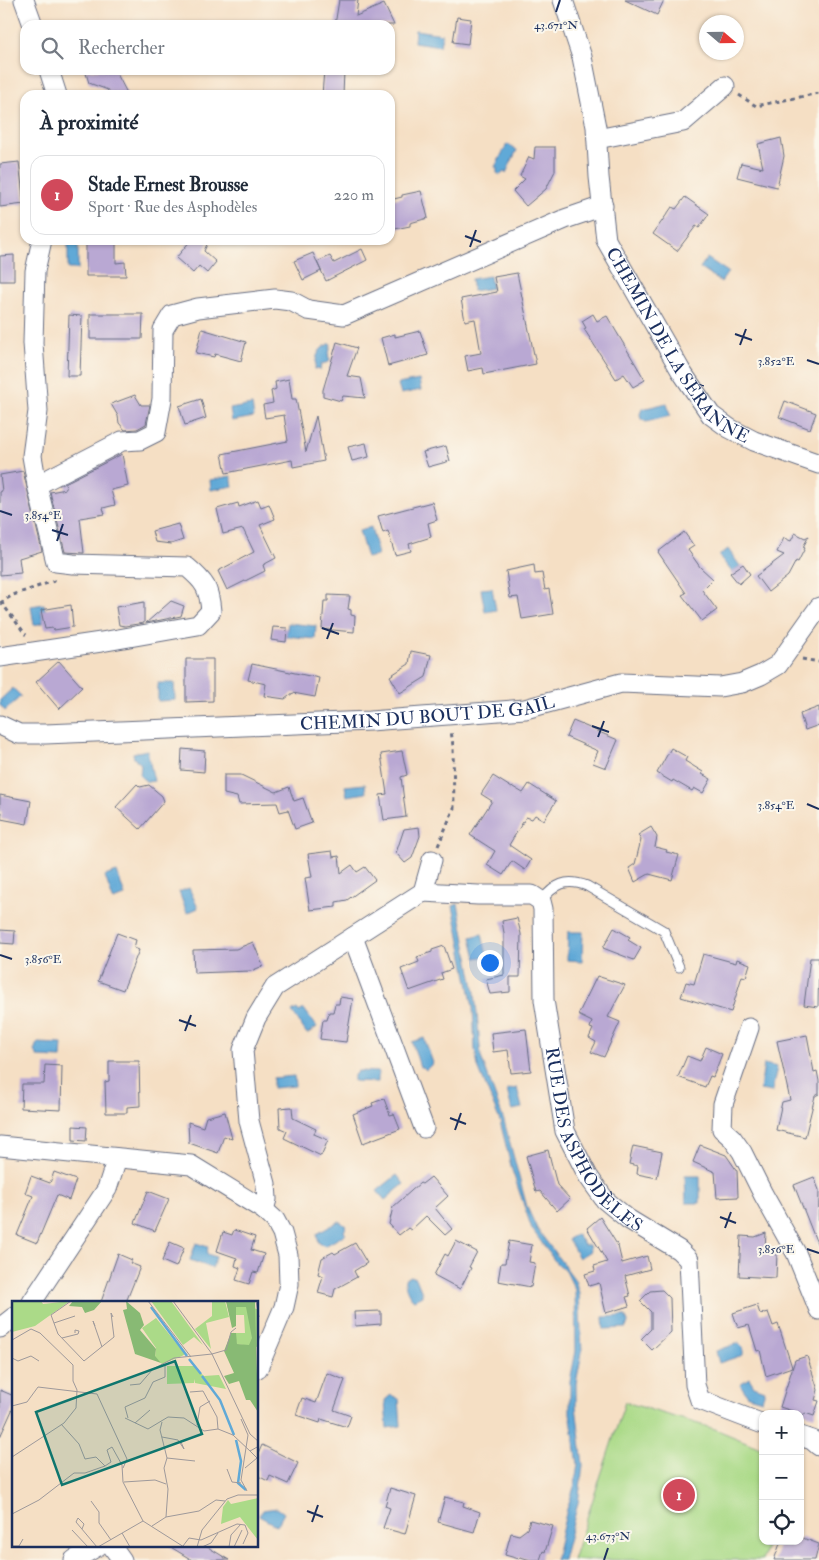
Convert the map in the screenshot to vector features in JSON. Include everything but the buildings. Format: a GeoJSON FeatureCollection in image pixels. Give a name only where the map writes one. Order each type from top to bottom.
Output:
{"type":"FeatureCollection","features":[{"type":"Feature","properties":{"kind":"street"},"geometry":{"type":"LineString","coordinates":[[24,0],[31,20]]}},
{"type":"Feature","properties":{"kind":"street","name":"CHEMIN DE LA SÉRANNE"},"geometry":{"type":"LineString","coordinates":[[563,0],[582,57],[596,127],[606,240],[681,371],[711,415],[729,428],[754,441],[819,464]]}},
{"type":"Feature","properties":{"kind":"street"},"geometry":{"type":"LineString","coordinates":[[51,75],[55,90]]}},
{"type":"Feature","properties":{"kind":"street"},"geometry":{"type":"LineString","coordinates":[[597,139],[683,122],[725,86]]}},
{"type":"Feature","properties":{"kind":"street"},"geometry":{"type":"LineString","coordinates":[[37,485],[122,440],[140,440],[156,432],[162,399],[163,330],[172,315],[198,308],[275,299],[291,301],[308,310],[344,314],[565,219],[603,206]]}},
{"type":"Feature","properties":{"kind":"street"},"geometry":{"type":"LineString","coordinates":[[0,657],[198,625],[211,611],[210,594],[199,577],[187,567],[56,562],[37,485],[32,456],[38,411],[33,343],[35,271],[41,245]]}},
{"type":"Feature","properties":{"kind":"street","name":"CHEMIN DU BOUT DE GAIL"},"geometry":{"type":"LineString","coordinates":[[0,725],[19,734],[45,734],[370,721],[525,709],[621,683],[720,687],[742,683],[778,665],[819,607]]}},
{"type":"Feature","properties":{"kind":"street"},"geometry":{"type":"LineString","coordinates":[[423,892],[432,860]]}},
{"type":"Feature","properties":{"kind":"street"},"geometry":{"type":"LineString","coordinates":[[264,1210],[267,1199],[266,1184],[249,1121],[243,1050],[256,1018],[275,987],[423,892],[532,895],[541,901]]}},
{"type":"Feature","properties":{"kind":"street","name":"RUE DES ASPHODÈLES"},"geometry":{"type":"LineString","coordinates":[[541,901],[544,1000],[565,1131],[588,1176],[605,1200],[628,1219],[679,1250],[689,1260],[695,1385],[700,1400],[759,1422]]}},
{"type":"Feature","properties":{"kind":"street"},"geometry":{"type":"LineString","coordinates":[[354,937],[424,1128]]}},
{"type":"Feature","properties":{"kind":"street"},"geometry":{"type":"LineString","coordinates":[[749,1028],[724,1104],[722,1129],[732,1138],[742,1152],[796,1254],[819,1310]]}},
{"type":"Feature","properties":{"kind":"street"},"geometry":{"type":"LineString","coordinates":[[0,1146],[191,1165],[264,1210],[275,1220],[282,1233],[288,1255],[289,1284],[284,1307],[259,1366]]}},
{"type":"Feature","properties":{"kind":"street"},"geometry":{"type":"LineString","coordinates":[[33,1301],[106,1189],[117,1158]]}},
{"type":"Feature","properties":{"kind":"street"},"geometry":{"type":"LineString","coordinates":[[0,1328],[12,1319]]}},
{"type":"Feature","properties":{"kind":"street"},"geometry":{"type":"LineString","coordinates":[[804,1437],[812,1440],[819,1446]]}},
{"type":"Feature","properties":{"kind":"street"},"geometry":{"type":"LineString","coordinates":[[74,1560],[95,1548]]}},
{"type":"Feature","properties":{"kind":"street"},"geometry":{"type":"LineString","coordinates":[[113,1548],[122,1560]]}},
{"type":"Feature","properties":{"kind":"lane"},"geometry":{"type":"LineString","coordinates":[[541,901],[550,890],[564,882],[577,882],[587,886],[664,931],[679,967]]}},
{"type":"Feature","properties":{"kind":"path"},"geometry":{"type":"LineString","coordinates":[[725,86],[756,106],[819,93]]}},
{"type":"Feature","properties":{"kind":"path"},"geometry":{"type":"LineString","coordinates":[[39,651],[1,603],[12,595],[61,578],[72,564]]}},
{"type":"Feature","properties":{"kind":"path"},"geometry":{"type":"LineString","coordinates":[[432,860],[454,808],[453,746],[449,715]]}},
{"type":"Feature","properties":{"kind":"green space"},"geometry":{"type":"Polygon","coordinates":[[[625,1402],[715,1429],[759,1447],[759,1545],[767,1545],[762,1560],[573,1560],[625,1402]]]}},
{"type":"Feature","properties":{"kind":"water"},"geometry":{"type":"Polygon","coordinates":[[[415,30],[442,34],[440,46],[414,42],[415,30]]]}},
{"type":"Feature","properties":{"kind":"water"},"geometry":{"type":"Polygon","coordinates":[[[507,144],[517,150],[506,173],[504,172],[500,175],[495,167],[507,144]]]}},
{"type":"Feature","properties":{"kind":"water"},"geometry":{"type":"Polygon","coordinates":[[[68,245],[78,245],[78,269],[68,269],[68,245]]]}},
{"type":"Feature","properties":{"kind":"water"},"geometry":{"type":"Polygon","coordinates":[[[707,258],[728,272],[721,282],[700,268],[707,258]]]}},
{"type":"Feature","properties":{"kind":"water"},"geometry":{"type":"Polygon","coordinates":[[[490,276],[492,288],[473,291],[471,279],[490,276]]]}},
{"type":"Feature","properties":{"kind":"water"},"geometry":{"type":"Polygon","coordinates":[[[331,344],[329,362],[321,364],[320,370],[315,369],[318,354],[322,348],[331,344]]]}},
{"type":"Feature","properties":{"kind":"water"},"geometry":{"type":"Polygon","coordinates":[[[419,380],[421,390],[401,394],[398,384],[419,380]]]}},
{"type":"Feature","properties":{"kind":"water"},"geometry":{"type":"Polygon","coordinates":[[[667,403],[670,416],[646,422],[641,419],[642,409],[667,403]]]}},
{"type":"Feature","properties":{"kind":"water"},"geometry":{"type":"Polygon","coordinates":[[[252,405],[254,417],[232,421],[230,409],[252,405]]]}},
{"type":"Feature","properties":{"kind":"water"},"geometry":{"type":"Polygon","coordinates":[[[231,476],[233,486],[211,490],[210,480],[231,476]]]}},
{"type":"Feature","properties":{"kind":"water"},"geometry":{"type":"Polygon","coordinates":[[[371,527],[378,555],[367,558],[359,531],[371,527]]]}},
{"type":"Feature","properties":{"kind":"water"},"geometry":{"type":"Polygon","coordinates":[[[728,549],[740,566],[732,572],[719,556],[728,549]]]}},
{"type":"Feature","properties":{"kind":"water"},"geometry":{"type":"Polygon","coordinates":[[[492,588],[496,610],[485,612],[481,589],[492,588]]]}},
{"type":"Feature","properties":{"kind":"water"},"geometry":{"type":"Polygon","coordinates":[[[44,604],[45,610],[41,611],[43,623],[34,625],[31,606],[44,604]]]}},
{"type":"Feature","properties":{"kind":"water"},"geometry":{"type":"Polygon","coordinates":[[[288,623],[316,626],[315,639],[286,636],[288,623]]]}},
{"type":"Feature","properties":{"kind":"water"},"geometry":{"type":"Polygon","coordinates":[[[158,683],[174,683],[175,700],[158,701],[158,683]]]}},
{"type":"Feature","properties":{"kind":"water"},"geometry":{"type":"Polygon","coordinates":[[[13,688],[21,696],[5,711],[0,705],[0,700],[13,688]]]}},
{"type":"Feature","properties":{"kind":"water"},"geometry":{"type":"Polygon","coordinates":[[[147,750],[154,781],[147,782],[140,776],[141,764],[134,758],[133,753],[147,750]]]}},
{"type":"Feature","properties":{"kind":"water"},"geometry":{"type":"Polygon","coordinates":[[[365,784],[366,793],[347,796],[345,786],[365,784]]]}},
{"type":"Feature","properties":{"kind":"water"},"geometry":{"type":"Polygon","coordinates":[[[117,872],[125,896],[113,900],[105,876],[117,872]]]}},
{"type":"Feature","properties":{"kind":"water"},"geometry":{"type":"Polygon","coordinates":[[[189,888],[198,908],[187,913],[179,892],[189,888]]]}},
{"type":"Feature","properties":{"kind":"water"},"geometry":{"type":"Polygon","coordinates":[[[458,904],[475,993],[481,1057],[504,1121],[527,1207],[537,1229],[575,1280],[579,1293],[582,1352],[576,1383],[576,1406],[583,1465],[578,1503],[563,1560],[555,1560],[575,1484],[578,1464],[570,1413],[570,1381],[576,1351],[575,1290],[566,1271],[557,1264],[532,1229],[512,1170],[500,1121],[478,1067],[473,1007],[453,906],[458,904]]]}},
{"type":"Feature","properties":{"kind":"water"},"geometry":{"type":"Polygon","coordinates":[[[568,932],[583,932],[582,961],[567,960],[568,932]]]}},
{"type":"Feature","properties":{"kind":"water"},"geometry":{"type":"Polygon","coordinates":[[[482,934],[487,956],[476,958],[471,937],[482,934]]]}},
{"type":"Feature","properties":{"kind":"water"},"geometry":{"type":"Polygon","coordinates":[[[297,1009],[299,1012],[304,1009],[317,1027],[307,1034],[292,1012],[297,1009]]]}},
{"type":"Feature","properties":{"kind":"water"},"geometry":{"type":"Polygon","coordinates":[[[424,1038],[433,1063],[426,1070],[420,1067],[412,1042],[424,1038]]]}},
{"type":"Feature","properties":{"kind":"water"},"geometry":{"type":"Polygon","coordinates":[[[37,1043],[62,1044],[61,1058],[37,1057],[34,1051],[37,1043]]]}},
{"type":"Feature","properties":{"kind":"water"},"geometry":{"type":"Polygon","coordinates":[[[764,1064],[777,1067],[772,1092],[760,1090],[764,1064]]]}},
{"type":"Feature","properties":{"kind":"water"},"geometry":{"type":"Polygon","coordinates":[[[358,1071],[378,1072],[378,1082],[354,1081],[354,1075],[358,1071]]]}},
{"type":"Feature","properties":{"kind":"water"},"geometry":{"type":"Polygon","coordinates":[[[294,1076],[295,1086],[273,1088],[273,1078],[294,1076]]]}},
{"type":"Feature","properties":{"kind":"water"},"geometry":{"type":"Polygon","coordinates":[[[517,1088],[522,1108],[512,1110],[507,1090],[517,1088]]]}},
{"type":"Feature","properties":{"kind":"water"},"geometry":{"type":"Polygon","coordinates":[[[397,1175],[404,1184],[385,1200],[377,1191],[397,1175]]]}},
{"type":"Feature","properties":{"kind":"water"},"geometry":{"type":"Polygon","coordinates":[[[685,1176],[700,1176],[700,1203],[686,1203],[685,1176]]]}},
{"type":"Feature","properties":{"kind":"water"},"geometry":{"type":"Polygon","coordinates":[[[339,1221],[346,1226],[344,1232],[346,1234],[325,1246],[319,1243],[317,1234],[339,1221]]]}},
{"type":"Feature","properties":{"kind":"water"},"geometry":{"type":"Polygon","coordinates":[[[577,1234],[584,1245],[589,1245],[590,1251],[579,1258],[568,1239],[577,1234]]]}},
{"type":"Feature","properties":{"kind":"water"},"geometry":{"type":"Polygon","coordinates":[[[196,1243],[208,1247],[207,1254],[216,1257],[212,1268],[190,1260],[196,1243]]]}},
{"type":"Feature","properties":{"kind":"water"},"geometry":{"type":"Polygon","coordinates":[[[411,1276],[416,1278],[422,1293],[422,1296],[414,1300],[409,1294],[405,1282],[405,1279],[411,1276]]]}},
{"type":"Feature","properties":{"kind":"water"},"geometry":{"type":"Polygon","coordinates":[[[625,1316],[628,1322],[626,1328],[604,1329],[603,1317],[625,1316]]]}},
{"type":"Feature","properties":{"kind":"water"},"geometry":{"type":"Polygon","coordinates":[[[739,1343],[743,1347],[743,1355],[719,1363],[716,1351],[739,1343]]]}},
{"type":"Feature","properties":{"kind":"water"},"geometry":{"type":"Polygon","coordinates":[[[749,1378],[754,1386],[765,1390],[762,1400],[748,1396],[740,1384],[749,1378]]]}},
{"type":"Feature","properties":{"kind":"water"},"geometry":{"type":"Polygon","coordinates":[[[391,1395],[399,1399],[401,1426],[387,1428],[385,1400],[391,1395]]]}},
{"type":"Feature","properties":{"kind":"water"},"geometry":{"type":"Polygon","coordinates":[[[277,1508],[284,1513],[277,1526],[259,1516],[262,1510],[277,1508]]]}},
{"type":"Feature","properties":{"kind":"place","name":"Stade Ernest Brousse"},"geometry":{"type":"Point","coordinates":[679,1495]}}]}
